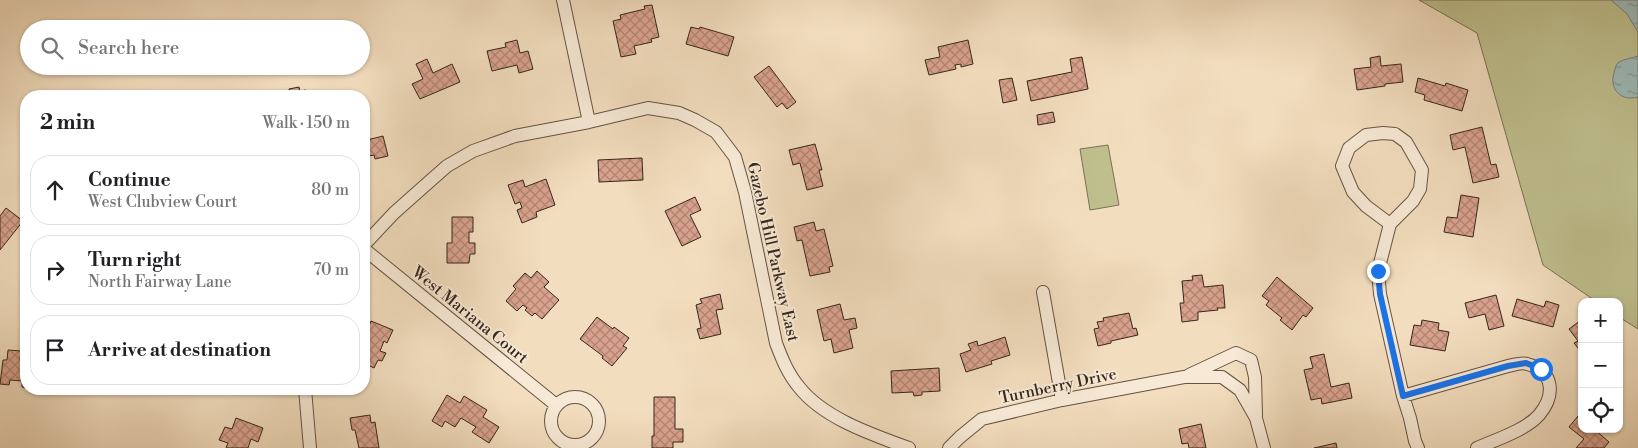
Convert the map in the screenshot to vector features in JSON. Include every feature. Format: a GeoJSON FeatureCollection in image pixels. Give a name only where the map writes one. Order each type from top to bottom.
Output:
{"type":"FeatureCollection","features":[{"type":"Feature","properties":{"kind":"street"},"geometry":{"type":"LineString","coordinates":[[563,0],[589,122]]}},
{"type":"Feature","properties":{"kind":"street","name":"Gazebo Hill Parkway East"},"geometry":{"type":"LineString","coordinates":[[370,240],[394,213],[440,172],[473,151],[515,136],[589,122],[648,108],[679,113],[716,132],[735,157],[745,192],[776,343],[785,366],[799,388],[819,406],[838,419],[908,448]]}},
{"type":"Feature","properties":{"kind":"street"},"geometry":{"type":"LineString","coordinates":[[1390,224],[1366,206],[1353,192],[1342,166],[1349,148],[1366,135],[1395,134],[1406,142],[1422,170],[1420,189],[1413,201],[1390,224],[1378,271],[1380,294],[1403,396],[1418,448]]}},
{"type":"Feature","properties":{"kind":"street","name":"West Mariana Court"},"geometry":{"type":"LineString","coordinates":[[370,252],[556,405]]}},
{"type":"Feature","properties":{"kind":"street"},"geometry":{"type":"LineString","coordinates":[[1043,292],[1062,400]]}},
{"type":"Feature","properties":{"kind":"street","name":"Turnberry Drive"},"geometry":{"type":"LineString","coordinates":[[1184,377],[1236,353],[1251,360],[1255,377],[1256,418],[1264,448]]}},
{"type":"Feature","properties":{"kind":"street"},"geometry":{"type":"LineString","coordinates":[[1403,396],[1508,366],[1526,363],[1541,369],[1550,383],[1548,400],[1538,416],[1524,427],[1477,448]]}},
{"type":"Feature","properties":{"kind":"street","name":"Turnberry Drive"},"geometry":{"type":"LineString","coordinates":[[949,448],[982,419],[1062,400],[1184,377],[1222,377],[1240,390],[1256,418]]}},
{"type":"Feature","properties":{"kind":"street"},"geometry":{"type":"LineString","coordinates":[[306,395],[310,448]]}},
{"type":"Feature","properties":{"kind":"green space"},"geometry":{"type":"Polygon","coordinates":[[[1419,0],[1638,0],[1638,329],[1623,320],[1623,298],[1591,298],[1543,265],[1477,33],[1419,0]]]}},
{"type":"Feature","properties":{"kind":"green space"},"geometry":{"type":"Polygon","coordinates":[[[1108,145],[1119,205],[1090,210],[1080,149],[1108,145]]]}},
{"type":"Feature","properties":{"kind":"water"},"geometry":{"type":"Polygon","coordinates":[[[1611,0],[1638,0],[1638,32],[1627,14],[1611,0]]]}},
{"type":"Feature","properties":{"kind":"water"},"geometry":{"type":"Polygon","coordinates":[[[1638,56],[1638,97],[1626,98],[1618,93],[1613,84],[1616,65],[1623,60],[1638,56]]]}},
{"type":"Feature","properties":{"kind":"building"},"geometry":{"type":"Polygon","coordinates":[[[652,5],[659,37],[651,39],[652,42],[634,46],[636,54],[621,57],[613,21],[621,19],[620,15],[645,9],[644,6],[652,5]]]}},
{"type":"Feature","properties":{"kind":"building"},"geometry":{"type":"Polygon","coordinates":[[[691,27],[699,29],[700,27],[734,37],[728,56],[686,44],[691,27]]]}},
{"type":"Feature","properties":{"kind":"building"},"geometry":{"type":"Polygon","coordinates":[[[517,40],[520,53],[528,51],[533,69],[519,73],[517,65],[492,71],[487,51],[506,47],[505,43],[517,40]]]}},
{"type":"Feature","properties":{"kind":"building"},"geometry":{"type":"Polygon","coordinates":[[[968,40],[973,64],[961,67],[961,64],[955,65],[956,69],[929,75],[925,60],[940,57],[938,47],[968,40]]]}},
{"type":"Feature","properties":{"kind":"building"},"geometry":{"type":"Polygon","coordinates":[[[1380,56],[1381,66],[1401,64],[1403,82],[1357,90],[1354,69],[1371,67],[1370,58],[1380,56]]]}},
{"type":"Feature","properties":{"kind":"building"},"geometry":{"type":"Polygon","coordinates":[[[1082,57],[1088,89],[1031,101],[1027,81],[1072,72],[1070,59],[1082,57]]]}},
{"type":"Feature","properties":{"kind":"building"},"geometry":{"type":"Polygon","coordinates":[[[427,59],[433,73],[452,64],[460,82],[420,99],[412,84],[423,79],[416,64],[427,59]]]}},
{"type":"Feature","properties":{"kind":"building"},"geometry":{"type":"Polygon","coordinates":[[[769,66],[796,102],[787,109],[782,103],[777,107],[754,77],[769,66]]]}},
{"type":"Feature","properties":{"kind":"building"},"geometry":{"type":"Polygon","coordinates":[[[1012,78],[1017,100],[1003,103],[999,80],[1012,78]]]}},
{"type":"Feature","properties":{"kind":"building"},"geometry":{"type":"Polygon","coordinates":[[[1418,78],[1445,86],[1446,83],[1468,90],[1462,111],[1424,100],[1425,95],[1415,92],[1418,78]]]}},
{"type":"Feature","properties":{"kind":"building"},"geometry":{"type":"Polygon","coordinates":[[[299,87],[300,90],[289,90],[299,87]]]}},
{"type":"Feature","properties":{"kind":"building"},"geometry":{"type":"Polygon","coordinates":[[[1053,112],[1055,122],[1038,125],[1037,115],[1053,112]]]}},
{"type":"Feature","properties":{"kind":"building"},"geometry":{"type":"Polygon","coordinates":[[[1482,127],[1491,165],[1496,164],[1499,177],[1473,183],[1465,147],[1453,150],[1450,135],[1482,127]]]}},
{"type":"Feature","properties":{"kind":"building"},"geometry":{"type":"Polygon","coordinates":[[[383,136],[388,156],[375,159],[374,155],[370,156],[370,139],[383,136]]]}},
{"type":"Feature","properties":{"kind":"building"},"geometry":{"type":"Polygon","coordinates":[[[815,144],[822,170],[819,170],[823,186],[807,190],[800,163],[793,165],[789,150],[815,144]]]}},
{"type":"Feature","properties":{"kind":"building"},"geometry":{"type":"Polygon","coordinates":[[[642,158],[643,180],[599,182],[598,160],[642,158]]]}},
{"type":"Feature","properties":{"kind":"building"},"geometry":{"type":"Polygon","coordinates":[[[546,179],[555,205],[536,212],[537,217],[522,223],[517,210],[522,208],[520,202],[515,204],[508,185],[523,180],[525,187],[546,179]]]}},
{"type":"Feature","properties":{"kind":"building"},"geometry":{"type":"Polygon","coordinates":[[[1461,195],[1479,198],[1473,237],[1444,232],[1447,217],[1457,218],[1461,195]]]}},
{"type":"Feature","properties":{"kind":"building"},"geometry":{"type":"Polygon","coordinates":[[[695,197],[701,210],[690,215],[701,237],[682,246],[665,211],[695,197]]]}},
{"type":"Feature","properties":{"kind":"building"},"geometry":{"type":"Polygon","coordinates":[[[6,208],[20,219],[20,225],[0,250],[0,216],[6,208]]]}},
{"type":"Feature","properties":{"kind":"building"},"geometry":{"type":"Polygon","coordinates":[[[452,217],[473,217],[473,232],[469,232],[469,243],[475,243],[475,254],[470,254],[469,263],[447,263],[447,243],[452,243],[452,217]]]}},
{"type":"Feature","properties":{"kind":"building"},"geometry":{"type":"Polygon","coordinates":[[[814,222],[816,231],[824,229],[833,266],[829,267],[830,272],[810,276],[802,240],[797,241],[794,227],[814,222]]]}},
{"type":"Feature","properties":{"kind":"building"},"geometry":{"type":"Polygon","coordinates":[[[537,271],[549,282],[544,287],[559,300],[542,319],[535,313],[532,316],[525,310],[527,308],[523,305],[517,311],[506,301],[516,289],[513,286],[525,273],[531,278],[537,271]]]}},
{"type":"Feature","properties":{"kind":"building"},"geometry":{"type":"Polygon","coordinates":[[[1202,275],[1204,287],[1223,285],[1225,308],[1198,312],[1198,320],[1182,322],[1180,303],[1184,303],[1182,281],[1193,280],[1192,276],[1202,275]]]}},
{"type":"Feature","properties":{"kind":"building"},"geometry":{"type":"Polygon","coordinates":[[[1277,277],[1313,308],[1306,317],[1303,315],[1292,330],[1280,320],[1282,318],[1266,305],[1269,301],[1262,296],[1277,277]]]}},
{"type":"Feature","properties":{"kind":"building"},"geometry":{"type":"Polygon","coordinates":[[[720,294],[723,309],[716,310],[721,334],[700,339],[697,329],[701,328],[696,305],[702,303],[700,299],[720,294]]]}},
{"type":"Feature","properties":{"kind":"building"},"geometry":{"type":"Polygon","coordinates":[[[1496,295],[1504,326],[1489,330],[1485,314],[1469,318],[1465,303],[1496,295]]]}},
{"type":"Feature","properties":{"kind":"building"},"geometry":{"type":"Polygon","coordinates":[[[1517,299],[1544,307],[1546,301],[1559,305],[1553,327],[1512,316],[1517,299]]]}},
{"type":"Feature","properties":{"kind":"building"},"geometry":{"type":"Polygon","coordinates":[[[840,304],[844,320],[855,318],[857,328],[849,330],[853,348],[834,353],[831,339],[824,341],[817,310],[840,304]]]}},
{"type":"Feature","properties":{"kind":"building"},"geometry":{"type":"Polygon","coordinates":[[[1129,313],[1133,329],[1136,328],[1138,335],[1098,346],[1094,329],[1099,328],[1097,322],[1104,321],[1103,318],[1129,313]]]}},
{"type":"Feature","properties":{"kind":"building"},"geometry":{"type":"Polygon","coordinates":[[[597,317],[629,338],[623,346],[627,348],[612,366],[602,358],[603,356],[580,339],[597,317]]]}},
{"type":"Feature","properties":{"kind":"building"},"geometry":{"type":"Polygon","coordinates":[[[1422,320],[1439,323],[1438,330],[1449,332],[1445,351],[1410,345],[1414,325],[1421,326],[1422,320]]]}},
{"type":"Feature","properties":{"kind":"building"},"geometry":{"type":"Polygon","coordinates":[[[371,321],[393,330],[387,343],[384,341],[380,351],[386,353],[382,361],[378,360],[374,368],[370,366],[371,321]]]}},
{"type":"Feature","properties":{"kind":"building"},"geometry":{"type":"Polygon","coordinates":[[[1578,322],[1578,341],[1569,329],[1578,322]]]}},
{"type":"Feature","properties":{"kind":"building"},"geometry":{"type":"Polygon","coordinates":[[[1005,337],[1010,355],[991,361],[992,364],[966,372],[960,354],[971,350],[968,344],[977,341],[978,346],[1005,337]]]}},
{"type":"Feature","properties":{"kind":"building"},"geometry":{"type":"Polygon","coordinates":[[[8,350],[20,351],[20,381],[10,380],[9,385],[0,384],[3,360],[7,360],[8,350]]]}},
{"type":"Feature","properties":{"kind":"building"},"geometry":{"type":"Polygon","coordinates":[[[1324,354],[1331,387],[1349,383],[1352,398],[1322,404],[1321,398],[1311,400],[1304,370],[1313,368],[1310,357],[1324,354]]]}},
{"type":"Feature","properties":{"kind":"building"},"geometry":{"type":"Polygon","coordinates":[[[939,368],[940,391],[922,392],[922,395],[914,396],[913,392],[892,393],[891,371],[939,368]]]}},
{"type":"Feature","properties":{"kind":"building"},"geometry":{"type":"Polygon","coordinates":[[[447,395],[460,403],[464,396],[487,410],[483,417],[499,427],[489,443],[472,432],[476,427],[461,418],[455,427],[445,421],[442,427],[432,421],[447,395]]]}},
{"type":"Feature","properties":{"kind":"building"},"geometry":{"type":"Polygon","coordinates":[[[654,397],[675,397],[675,429],[683,429],[683,442],[673,442],[673,448],[652,448],[652,436],[654,436],[654,397]]]}},
{"type":"Feature","properties":{"kind":"building"},"geometry":{"type":"Polygon","coordinates":[[[370,415],[371,423],[375,422],[379,448],[359,448],[355,430],[352,430],[350,418],[370,415]]]}},
{"type":"Feature","properties":{"kind":"building"},"geometry":{"type":"Polygon","coordinates":[[[1578,416],[1578,433],[1599,433],[1609,442],[1604,448],[1576,448],[1584,439],[1569,427],[1578,416]]]}},
{"type":"Feature","properties":{"kind":"building"},"geometry":{"type":"Polygon","coordinates":[[[236,418],[263,428],[258,442],[251,439],[248,448],[226,448],[228,443],[219,440],[225,427],[232,429],[236,418]]]}},
{"type":"Feature","properties":{"kind":"building"},"geometry":{"type":"Polygon","coordinates":[[[1201,424],[1206,448],[1189,448],[1188,443],[1182,444],[1179,429],[1201,424]]]}},
{"type":"Feature","properties":{"kind":"building"},"geometry":{"type":"Polygon","coordinates":[[[1336,443],[1337,448],[1314,448],[1336,443]]]}},
{"type":"Feature","properties":{"kind":"route"},"geometry":{"type":"LineString","coordinates":[[1378,271],[1380,294],[1403,396],[1508,366],[1526,363],[1541,369]]}}]}
